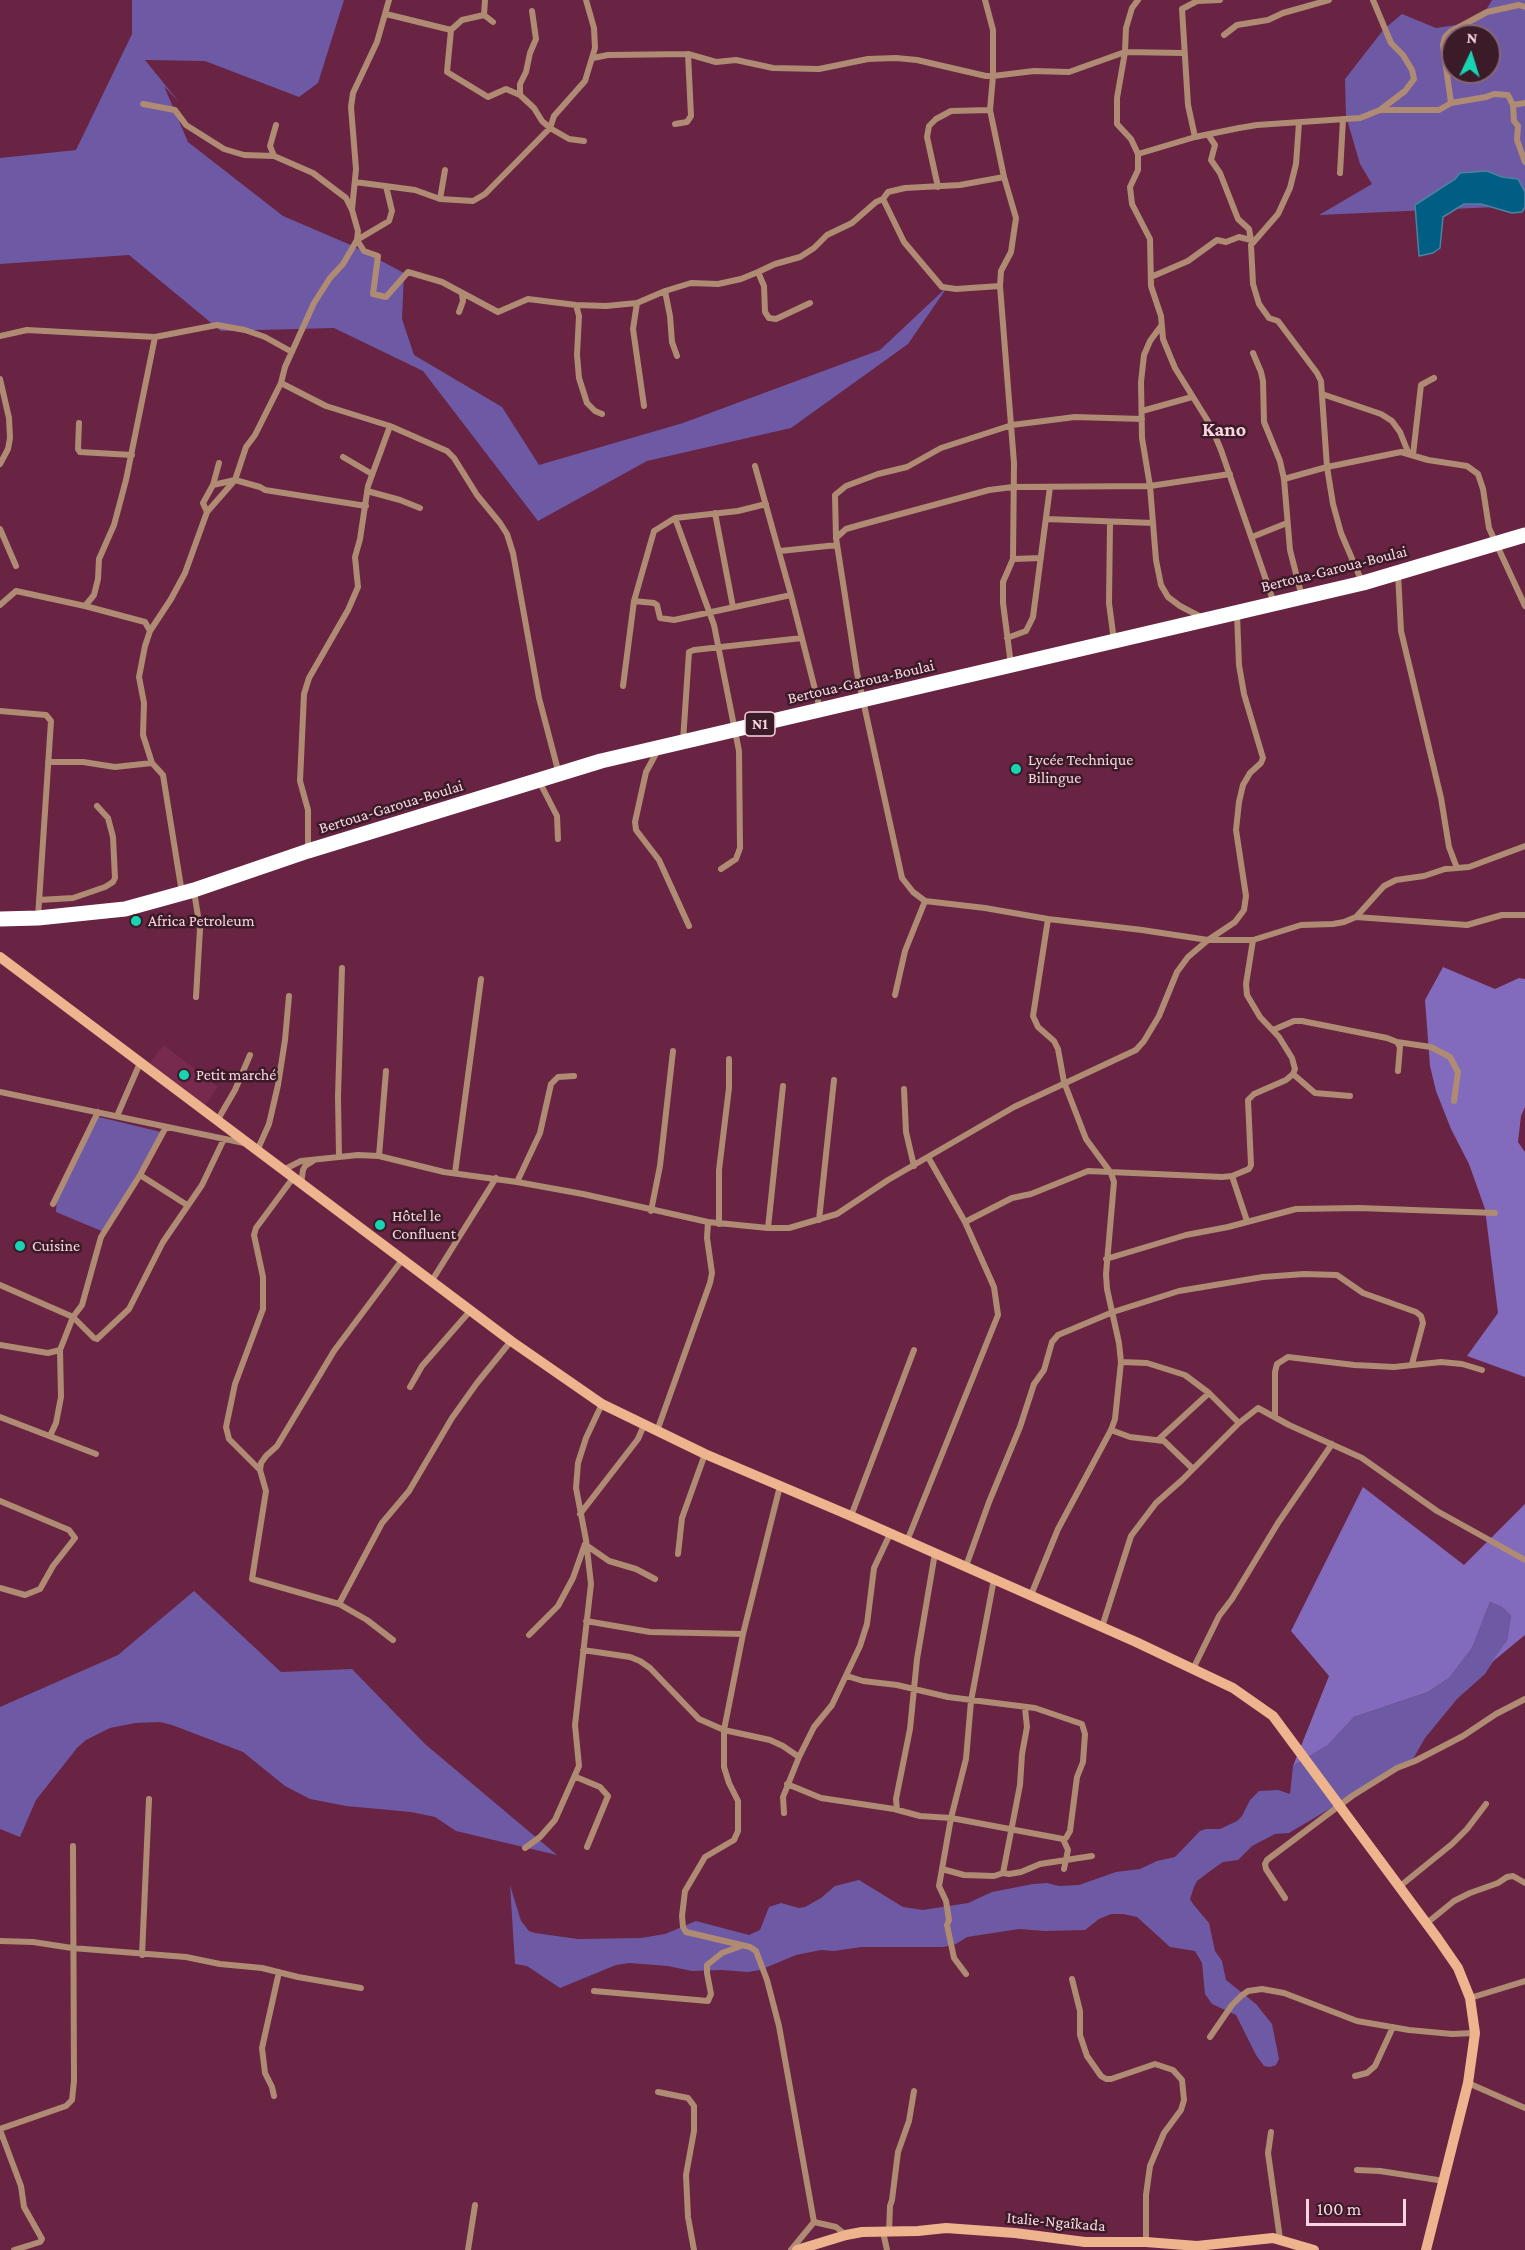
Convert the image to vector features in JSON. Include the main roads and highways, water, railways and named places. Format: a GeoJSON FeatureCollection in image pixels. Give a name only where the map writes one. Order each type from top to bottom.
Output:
{"type":"FeatureCollection","features":[{"type":"Feature","properties":{"kind":"highway","name":"Bertoua-Garoua-Boulai"},"geometry":{"type":"LineString","coordinates":[[0,918],[38,918],[125,909],[188,892],[308,851],[601,761],[1362,583],[1525,536]]}},
{"type":"Feature","properties":{"kind":"water"},"geometry":{"type":"Polygon","coordinates":[[[1487,171],[1502,177],[1518,179],[1525,192],[1525,207],[1522,212],[1512,213],[1481,204],[1464,204],[1443,217],[1440,248],[1433,253],[1419,256],[1415,205],[1455,179],[1460,173],[1487,171]]]}},
{"type":"Feature","properties":{"kind":"place","name":"Lycée Technique Bilingue"},"geometry":{"type":"Point","coordinates":[1016,769]}},
{"type":"Feature","properties":{"kind":"place","name":"Africa Petroleum"},"geometry":{"type":"Point","coordinates":[136,921]}},
{"type":"Feature","properties":{"kind":"place","name":"Petit marché"},"geometry":{"type":"Point","coordinates":[184,1075]}},
{"type":"Feature","properties":{"kind":"place","name":"Hôtel le Confluent"},"geometry":{"type":"Point","coordinates":[380,1225]}},
{"type":"Feature","properties":{"kind":"place","name":"Cuisine"},"geometry":{"type":"Point","coordinates":[20,1246]}},
{"type":"Feature","properties":{"kind":"district","name":"Kano"},"geometry":{"type":"Point","coordinates":[1224,430]}}]}
